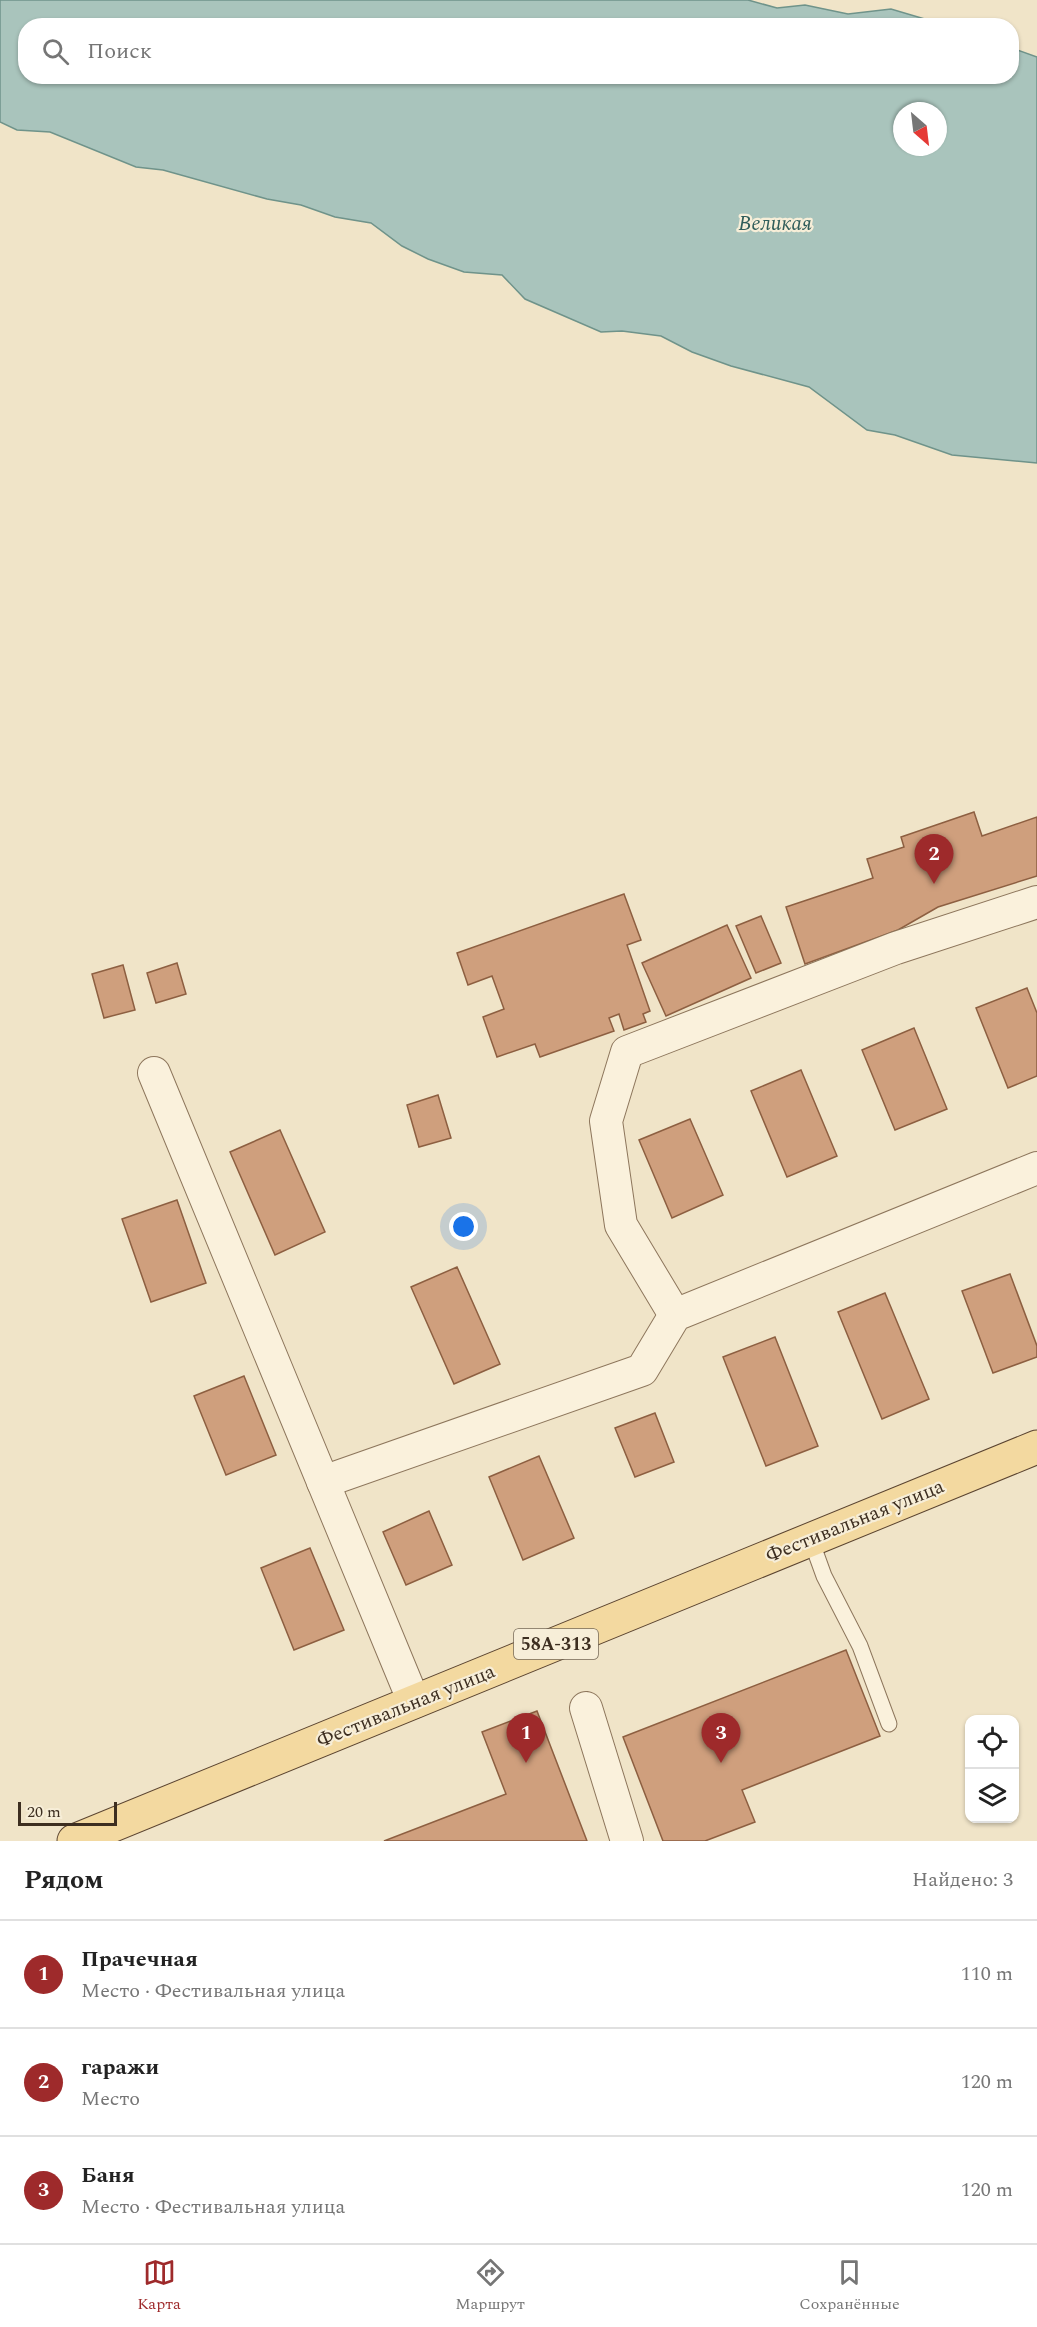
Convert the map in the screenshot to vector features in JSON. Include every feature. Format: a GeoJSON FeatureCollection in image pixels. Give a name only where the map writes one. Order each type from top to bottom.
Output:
{"type":"FeatureCollection","features":[{"type":"Feature","properties":{"kind":"main road","name":"Фестивальная улица"},"geometry":{"type":"LineString","coordinates":[[74,1841],[1037,1447]]}},
{"type":"Feature","properties":{"kind":"street"},"geometry":{"type":"LineString","coordinates":[[675,1315],[621,1225],[606,1121],[627,1052],[896,948],[1037,902]]}},
{"type":"Feature","properties":{"kind":"street"},"geometry":{"type":"LineString","coordinates":[[154,1073],[414,1702]]}},
{"type":"Feature","properties":{"kind":"street"},"geometry":{"type":"LineString","coordinates":[[323,1482],[642,1370],[675,1315],[1037,1167]]}},
{"type":"Feature","properties":{"kind":"street"},"geometry":{"type":"LineString","coordinates":[[586,1708],[627,1841]]}},
{"type":"Feature","properties":{"kind":"lane"},"geometry":{"type":"LineString","coordinates":[[811,1539],[824,1576],[860,1646],[889,1724]]}},
{"type":"Feature","properties":{"kind":"water","name":"Великая"},"geometry":{"type":"Polygon","coordinates":[[[0,0],[748,0],[777,8],[805,5],[848,14],[891,9],[921,18],[18,18],[18,84],[1019,84],[1019,51],[1037,57],[1037,463],[952,455],[895,435],[867,430],[809,387],[731,366],[692,352],[661,336],[622,331],[601,332],[525,299],[502,275],[464,272],[428,259],[402,246],[371,223],[335,217],[301,205],[267,199],[163,170],[136,167],[50,132],[17,130],[0,122],[0,0]]]}},
{"type":"Feature","properties":{"kind":"building"},"geometry":{"type":"Polygon","coordinates":[[[974,812],[982,836],[1037,817],[1037,876],[938,907],[898,930],[805,964],[786,907],[873,878],[867,859],[904,847],[901,837],[974,812]]]}},
{"type":"Feature","properties":{"kind":"building"},"geometry":{"type":"Polygon","coordinates":[[[624,894],[641,940],[627,945],[650,1011],[643,1014],[646,1022],[624,1030],[619,1014],[609,1018],[614,1031],[540,1057],[535,1044],[497,1057],[483,1017],[504,1009],[492,976],[468,985],[457,953],[624,894]]]}},
{"type":"Feature","properties":{"kind":"building"},"geometry":{"type":"Polygon","coordinates":[[[761,916],[781,963],[756,973],[736,926],[761,916]]]}},
{"type":"Feature","properties":{"kind":"building"},"geometry":{"type":"Polygon","coordinates":[[[727,925],[751,978],[666,1016],[642,963],[727,925]]]}},
{"type":"Feature","properties":{"kind":"building"},"geometry":{"type":"Polygon","coordinates":[[[177,963],[186,994],[156,1003],[147,973],[177,963]]]}},
{"type":"Feature","properties":{"kind":"building"},"geometry":{"type":"Polygon","coordinates":[[[123,965],[135,1010],[104,1018],[92,974],[123,965]]]}},
{"type":"Feature","properties":{"kind":"building"},"geometry":{"type":"Polygon","coordinates":[[[1027,988],[1037,1013],[1037,1076],[1008,1088],[976,1008],[1027,988]]]}},
{"type":"Feature","properties":{"kind":"building"},"geometry":{"type":"Polygon","coordinates":[[[914,1028],[947,1109],[895,1130],[862,1050],[914,1028]]]}},
{"type":"Feature","properties":{"kind":"building"},"geometry":{"type":"Polygon","coordinates":[[[801,1070],[837,1156],[787,1177],[751,1091],[801,1070]]]}},
{"type":"Feature","properties":{"kind":"building"},"geometry":{"type":"Polygon","coordinates":[[[438,1095],[451,1138],[419,1147],[407,1105],[438,1095]]]}},
{"type":"Feature","properties":{"kind":"building"},"geometry":{"type":"Polygon","coordinates":[[[690,1119],[723,1195],[672,1218],[639,1140],[690,1119]]]}},
{"type":"Feature","properties":{"kind":"building"},"geometry":{"type":"Polygon","coordinates":[[[280,1130],[325,1232],[275,1255],[230,1152],[280,1130]]]}},
{"type":"Feature","properties":{"kind":"building"},"geometry":{"type":"Polygon","coordinates":[[[177,1200],[206,1283],[151,1302],[122,1219],[177,1200]]]}},
{"type":"Feature","properties":{"kind":"building"},"geometry":{"type":"Polygon","coordinates":[[[457,1267],[500,1364],[454,1384],[411,1287],[457,1267]]]}},
{"type":"Feature","properties":{"kind":"building"},"geometry":{"type":"Polygon","coordinates":[[[1010,1274],[1037,1346],[1037,1357],[993,1373],[962,1291],[1010,1274]]]}},
{"type":"Feature","properties":{"kind":"building"},"geometry":{"type":"Polygon","coordinates":[[[885,1293],[929,1399],[882,1419],[838,1312],[885,1293]]]}},
{"type":"Feature","properties":{"kind":"building"},"geometry":{"type":"Polygon","coordinates":[[[775,1337],[818,1446],[766,1466],[723,1357],[775,1337]]]}},
{"type":"Feature","properties":{"kind":"building"},"geometry":{"type":"Polygon","coordinates":[[[244,1376],[276,1455],[226,1475],[194,1396],[244,1376]]]}},
{"type":"Feature","properties":{"kind":"building"},"geometry":{"type":"Polygon","coordinates":[[[655,1413],[674,1462],[635,1477],[615,1428],[655,1413]]]}},
{"type":"Feature","properties":{"kind":"building"},"geometry":{"type":"Polygon","coordinates":[[[539,1456],[574,1538],[523,1560],[489,1477],[539,1456]]]}},
{"type":"Feature","properties":{"kind":"building"},"geometry":{"type":"Polygon","coordinates":[[[429,1511],[452,1565],[406,1585],[383,1532],[429,1511]]]}},
{"type":"Feature","properties":{"kind":"building"},"geometry":{"type":"Polygon","coordinates":[[[310,1548],[344,1630],[294,1650],[261,1568],[310,1548]]]}},
{"type":"Feature","properties":{"kind":"building"},"geometry":{"type":"Polygon","coordinates":[[[846,1650],[880,1736],[742,1790],[755,1822],[705,1841],[663,1841],[623,1737],[846,1650]]]}},
{"type":"Feature","properties":{"kind":"building"},"geometry":{"type":"Polygon","coordinates":[[[537,1711],[587,1841],[384,1841],[506,1794],[482,1732],[537,1711]]]}},
{"type":"Feature","properties":{"kind":"place","name":"гаражи"},"geometry":{"type":"Point","coordinates":[934,884]}},
{"type":"Feature","properties":{"kind":"place","name":"Прачечная"},"geometry":{"type":"Point","coordinates":[526,1763]}},
{"type":"Feature","properties":{"kind":"place","name":"Баня"},"geometry":{"type":"Point","coordinates":[721,1763]}}]}
